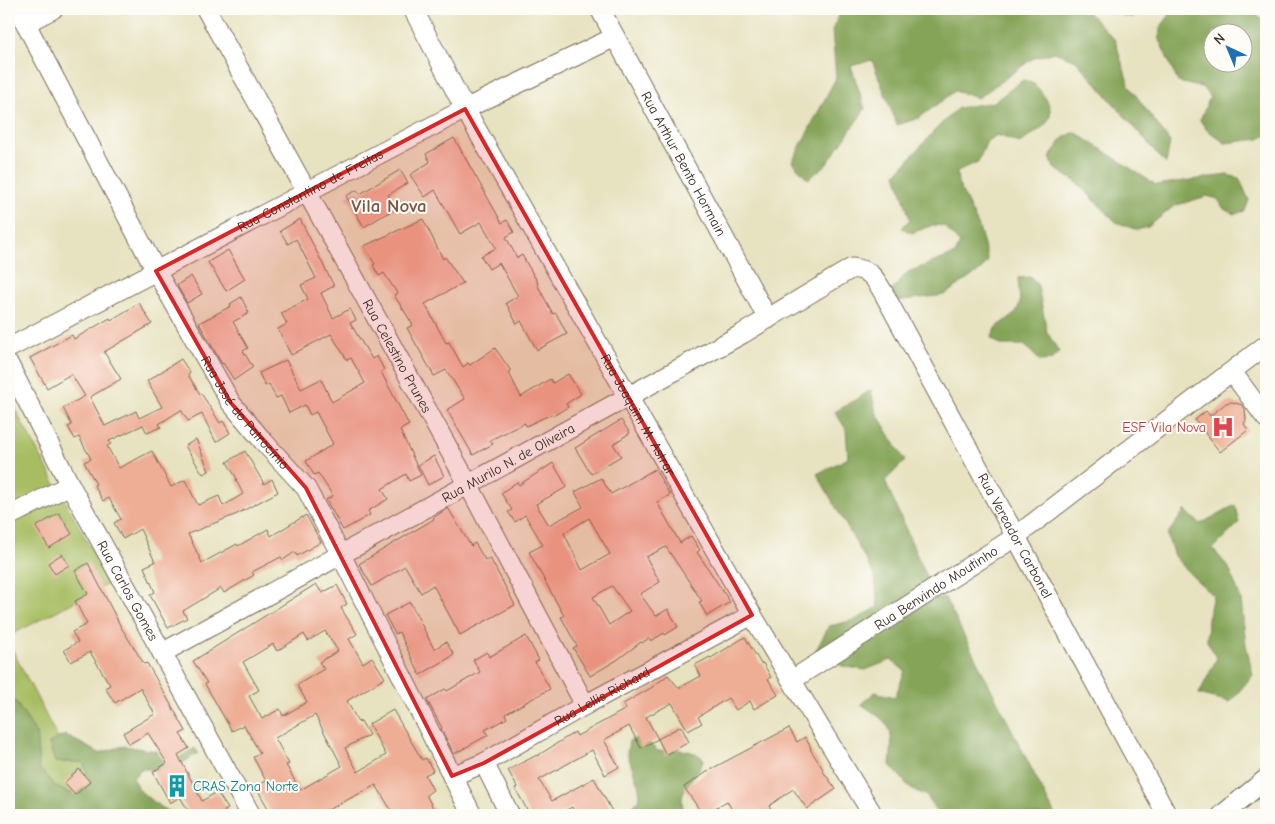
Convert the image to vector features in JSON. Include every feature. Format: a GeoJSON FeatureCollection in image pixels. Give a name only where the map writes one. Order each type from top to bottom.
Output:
{"type":"FeatureCollection","features":[{"type":"Feature","properties":{"kind":"street"},"geometry":{"type":"LineString","coordinates":[[22,16],[53,9]]}},
{"type":"Feature","properties":{"kind":"street","name":"Rua Celestino Prunes"},"geometry":{"type":"LineString","coordinates":[[206,9],[468,484],[585,705]]}},
{"type":"Feature","properties":{"kind":"street","name":"Rua Joaquim M. Astrar"},"geometry":{"type":"LineString","coordinates":[[413,9],[465,109],[752,615],[872,815]]}},
{"type":"Feature","properties":{"kind":"street","name":"Rua Arthur Bento Hormain"},"geometry":{"type":"LineString","coordinates":[[600,9],[768,320]]}},
{"type":"Feature","properties":{"kind":"street","name":"Rua José do Patrocínio"},"geometry":{"type":"LineString","coordinates":[[22,16],[156,271],[231,403],[306,488],[472,815]]}},
{"type":"Feature","properties":{"kind":"street","name":"Rua Constantino de Freitas"},"geometry":{"type":"LineString","coordinates":[[9,348],[465,109],[615,37]]}},
{"type":"Feature","properties":{"kind":"street","name":"Rua Murilo N. de Oliveira"},"geometry":{"type":"LineString","coordinates":[[162,653],[768,320],[852,268]]}},
{"type":"Feature","properties":{"kind":"street","name":"Rua Vereador Carbonel"},"geometry":{"type":"LineString","coordinates":[[852,268],[862,269],[871,274],[883,292],[1167,815]]}},
{"type":"Feature","properties":{"kind":"street","name":"Rua Benvindo Moutinho"},"geometry":{"type":"LineString","coordinates":[[792,680],[1015,537],[1266,344]]}},
{"type":"Feature","properties":{"kind":"street","name":"Rua Carlos Gomes"},"geometry":{"type":"LineString","coordinates":[[9,365],[70,485],[251,815]]}},
{"type":"Feature","properties":{"kind":"street"},"geometry":{"type":"LineString","coordinates":[[1232,372],[1266,418]]}},
{"type":"Feature","properties":{"kind":"street"},"geometry":{"type":"LineString","coordinates":[[9,516],[70,485]]}},
{"type":"Feature","properties":{"kind":"street","name":"Rua Lellis Richard"},"geometry":{"type":"LineString","coordinates":[[452,776],[484,763],[585,705],[752,615]]}},
{"type":"Feature","properties":{"kind":"street"},"geometry":{"type":"LineString","coordinates":[[484,763],[510,815]]}},
{"type":"Feature","properties":{"kind":"street"},"geometry":{"type":"LineString","coordinates":[[1222,815],[1266,779]]}},
{"type":"Feature","properties":{"kind":"highlighted area"},"geometry":{"type":"Polygon","coordinates":[[[465,109],[752,615],[484,763],[452,776],[306,488],[231,403],[156,271],[465,109]]]}},
{"type":"Feature","properties":{"kind":"green space"},"geometry":{"type":"Polygon","coordinates":[[[842,9],[1085,9],[1115,40],[1129,86],[1170,142],[1166,164],[1076,60],[1054,52],[1032,59],[978,98],[955,91],[919,118],[897,125],[872,60],[851,66],[865,109],[826,165],[808,179],[792,162],[836,78],[832,30],[842,9]]]}},
{"type":"Feature","properties":{"kind":"green space"},"geometry":{"type":"Polygon","coordinates":[[[1116,9],[1135,9],[1133,17],[1122,16],[1116,9]]]}},
{"type":"Feature","properties":{"kind":"green space"},"geometry":{"type":"Polygon","coordinates":[[[1174,9],[1250,9],[1266,24],[1266,136],[1259,139],[1225,143],[1206,129],[1200,120],[1210,97],[1202,87],[1178,82],[1159,39],[1160,28],[1174,9]]]}},
{"type":"Feature","properties":{"kind":"green space"},"geometry":{"type":"Polygon","coordinates":[[[1023,80],[1037,87],[1049,105],[1050,112],[1046,124],[1020,143],[997,135],[987,141],[978,162],[957,171],[958,183],[979,227],[988,261],[981,270],[944,295],[897,301],[892,290],[908,272],[955,254],[960,243],[944,226],[933,225],[912,233],[902,228],[910,219],[896,174],[936,129],[958,108],[994,102],[1023,80]]]}},
{"type":"Feature","properties":{"kind":"green space"},"geometry":{"type":"Polygon","coordinates":[[[1075,132],[1156,185],[1227,175],[1239,178],[1249,200],[1245,211],[1234,214],[1224,209],[1218,199],[1207,196],[1174,206],[1148,227],[1137,230],[1116,222],[1075,181],[1054,168],[1050,157],[1063,138],[1075,132]]]}},
{"type":"Feature","properties":{"kind":"green space"},"geometry":{"type":"Polygon","coordinates":[[[1031,277],[1038,286],[1047,332],[1059,352],[1051,360],[1040,361],[1024,345],[1001,345],[991,338],[997,327],[1016,313],[1020,302],[1018,278],[1031,277]]]}},
{"type":"Feature","properties":{"kind":"green space"},"geometry":{"type":"Polygon","coordinates":[[[871,390],[876,412],[905,461],[885,481],[936,599],[945,598],[1055,815],[938,815],[927,796],[911,789],[890,765],[892,742],[889,728],[885,722],[861,704],[875,692],[895,697],[905,671],[891,660],[865,670],[842,666],[815,652],[829,626],[855,620],[878,607],[875,576],[817,474],[848,458],[846,429],[835,412],[871,390]]]}},
{"type":"Feature","properties":{"kind":"green space"},"geometry":{"type":"Polygon","coordinates":[[[9,399],[110,583],[9,636],[9,399]]]}},
{"type":"Feature","properties":{"kind":"green space"},"geometry":{"type":"Polygon","coordinates":[[[1235,505],[1239,523],[1213,549],[1229,568],[1241,600],[1246,645],[1253,675],[1230,702],[1199,694],[1217,658],[1207,641],[1208,618],[1213,595],[1174,556],[1167,535],[1185,510],[1200,524],[1235,505]]]}},
{"type":"Feature","properties":{"kind":"green space"},"geometry":{"type":"Polygon","coordinates":[[[9,643],[58,739],[49,743],[55,762],[83,762],[90,779],[81,791],[69,793],[56,787],[39,768],[36,733],[9,692],[9,643]]]}},
{"type":"Feature","properties":{"kind":"green space"},"geometry":{"type":"Polygon","coordinates":[[[9,692],[36,733],[39,768],[56,787],[69,793],[81,791],[90,779],[83,762],[55,762],[49,743],[65,735],[99,753],[124,746],[156,751],[166,765],[195,748],[198,753],[162,777],[156,769],[141,769],[133,778],[145,795],[175,815],[9,815],[9,692]]]}},
{"type":"Feature","properties":{"kind":"green space"},"geometry":{"type":"Polygon","coordinates":[[[641,736],[658,751],[687,751],[704,759],[684,792],[682,799],[686,815],[632,815],[632,808],[640,798],[639,787],[627,753],[629,741],[641,736]]]}},
{"type":"Feature","properties":{"kind":"building"},"geometry":{"type":"Polygon","coordinates":[[[454,138],[502,223],[507,220],[514,232],[506,237],[517,258],[522,255],[553,314],[556,313],[567,334],[537,350],[521,321],[517,324],[506,303],[518,296],[499,263],[489,269],[481,256],[496,248],[481,222],[460,234],[435,190],[425,197],[410,175],[430,162],[426,154],[454,138]]]}},
{"type":"Feature","properties":{"kind":"building"},"geometry":{"type":"Polygon","coordinates":[[[400,170],[408,183],[388,195],[396,208],[364,227],[346,196],[357,190],[360,194],[400,170]]]}},
{"type":"Feature","properties":{"kind":"building"},"geometry":{"type":"Polygon","coordinates":[[[300,219],[334,286],[321,293],[333,318],[350,309],[356,320],[350,323],[372,359],[377,356],[384,370],[381,372],[409,425],[400,430],[421,475],[409,481],[406,474],[382,489],[388,499],[368,511],[370,515],[343,530],[326,500],[333,496],[318,473],[314,475],[306,461],[333,444],[316,412],[310,415],[305,405],[289,413],[281,396],[276,398],[269,384],[265,386],[259,373],[286,360],[301,389],[321,379],[332,402],[365,383],[351,358],[347,360],[331,334],[291,355],[278,329],[287,324],[281,313],[308,299],[301,285],[316,278],[296,239],[288,244],[280,231],[300,219]]]}},
{"type":"Feature","properties":{"kind":"building"},"geometry":{"type":"Polygon","coordinates":[[[423,219],[443,259],[445,257],[463,283],[425,304],[446,343],[449,342],[463,367],[468,363],[470,365],[495,348],[511,371],[509,373],[521,397],[550,379],[553,383],[568,374],[581,394],[566,404],[568,407],[553,416],[552,414],[526,426],[525,423],[490,440],[493,444],[473,455],[447,410],[465,399],[446,370],[434,376],[407,328],[413,325],[394,295],[397,293],[384,273],[379,276],[373,265],[375,264],[364,246],[423,219]]]}},
{"type":"Feature","properties":{"kind":"building"},"geometry":{"type":"Polygon","coordinates":[[[228,250],[245,279],[226,291],[208,262],[228,250]]]}},
{"type":"Feature","properties":{"kind":"building"},"geometry":{"type":"Polygon","coordinates":[[[191,276],[202,294],[187,303],[177,285],[191,276]]]}},
{"type":"Feature","properties":{"kind":"building"},"geometry":{"type":"Polygon","coordinates":[[[241,297],[249,313],[233,322],[248,348],[243,351],[253,367],[234,380],[222,364],[199,323],[231,306],[230,304],[241,297]]]}},
{"type":"Feature","properties":{"kind":"building"},"geometry":{"type":"Polygon","coordinates":[[[139,303],[152,324],[104,352],[121,379],[90,397],[105,426],[136,411],[139,418],[162,407],[147,381],[181,359],[200,394],[220,423],[223,421],[230,433],[216,442],[202,414],[188,421],[181,410],[159,424],[161,427],[147,433],[143,425],[109,441],[111,444],[107,446],[119,468],[152,451],[171,487],[185,480],[198,505],[219,496],[223,506],[243,494],[227,462],[245,451],[264,484],[272,479],[278,492],[237,514],[188,534],[202,563],[268,529],[271,536],[306,515],[321,542],[297,556],[295,552],[283,560],[281,557],[252,572],[254,575],[224,593],[221,588],[183,611],[187,618],[168,628],[150,595],[155,592],[144,567],[155,562],[140,529],[123,539],[114,523],[121,519],[109,498],[103,501],[84,462],[91,459],[79,437],[75,439],[68,427],[72,425],[63,408],[85,396],[71,374],[47,388],[30,358],[72,335],[74,339],[139,303]]]}},
{"type":"Feature","properties":{"kind":"building","name":"ESF Vila Nova"},"geometry":{"type":"Polygon","coordinates":[[[1232,402],[1242,405],[1245,409],[1246,420],[1244,424],[1248,430],[1220,452],[1195,420],[1206,411],[1210,416],[1226,403],[1232,402]]]}},
{"type":"Feature","properties":{"kind":"building"},"geometry":{"type":"Polygon","coordinates":[[[621,420],[630,433],[613,444],[621,456],[591,474],[575,448],[621,420]]]}},
{"type":"Feature","properties":{"kind":"building"},"geometry":{"type":"Polygon","coordinates":[[[196,439],[209,471],[203,474],[185,446],[196,439]]]}},
{"type":"Feature","properties":{"kind":"building"},"geometry":{"type":"Polygon","coordinates":[[[434,456],[444,476],[428,485],[418,465],[434,456]]]}},
{"type":"Feature","properties":{"kind":"building"},"geometry":{"type":"Polygon","coordinates":[[[553,463],[567,487],[536,504],[549,525],[583,507],[575,492],[601,478],[611,494],[655,469],[670,495],[657,502],[680,543],[691,536],[700,550],[697,552],[730,602],[707,616],[699,602],[702,601],[666,547],[646,557],[660,582],[640,594],[656,616],[668,609],[678,627],[651,641],[649,638],[641,642],[617,660],[590,676],[573,648],[577,646],[561,617],[564,616],[529,552],[543,545],[525,515],[515,522],[508,512],[512,510],[501,493],[517,482],[519,485],[553,463]],[[589,518],[564,533],[582,570],[610,554],[589,518]],[[612,586],[593,597],[609,625],[630,611],[612,586]]]}},
{"type":"Feature","properties":{"kind":"building"},"geometry":{"type":"Polygon","coordinates":[[[448,508],[471,546],[475,543],[485,560],[490,558],[515,605],[460,635],[433,585],[421,593],[405,566],[372,586],[359,564],[434,519],[448,508]]]}},
{"type":"Feature","properties":{"kind":"building"},"geometry":{"type":"Polygon","coordinates":[[[59,513],[72,534],[49,548],[36,527],[59,513]]]}},
{"type":"Feature","properties":{"kind":"building"},"geometry":{"type":"Polygon","coordinates":[[[62,554],[69,565],[55,574],[48,563],[62,554]]]}},
{"type":"Feature","properties":{"kind":"building"},"geometry":{"type":"Polygon","coordinates":[[[88,563],[121,627],[144,664],[147,663],[186,731],[180,734],[189,748],[178,755],[202,801],[217,792],[228,809],[224,811],[227,815],[191,815],[180,797],[170,803],[153,772],[167,763],[148,733],[129,744],[123,733],[155,714],[140,688],[115,703],[105,688],[110,685],[90,652],[71,662],[64,650],[78,642],[72,632],[87,624],[75,601],[88,594],[75,571],[88,563]]]}},
{"type":"Feature","properties":{"kind":"building"},"geometry":{"type":"Polygon","coordinates":[[[316,584],[322,593],[337,585],[347,604],[341,608],[357,634],[349,639],[363,663],[372,657],[385,678],[347,701],[358,722],[361,721],[369,735],[345,748],[358,772],[386,755],[369,724],[393,710],[422,760],[426,758],[433,771],[425,775],[433,790],[426,795],[437,815],[394,815],[376,785],[318,815],[272,815],[256,787],[266,781],[253,757],[260,753],[244,725],[232,731],[205,684],[207,683],[193,661],[316,584]],[[325,631],[308,641],[304,634],[277,651],[273,644],[243,662],[259,690],[249,696],[262,719],[280,709],[283,716],[307,702],[297,685],[324,669],[319,662],[338,651],[325,631]],[[315,715],[275,738],[289,764],[286,765],[300,790],[342,766],[315,715]]]}},
{"type":"Feature","properties":{"kind":"building"},"geometry":{"type":"Polygon","coordinates":[[[410,602],[434,649],[446,642],[454,655],[420,675],[399,632],[395,634],[385,615],[410,602]]]}},
{"type":"Feature","properties":{"kind":"building"},"geometry":{"type":"Polygon","coordinates":[[[526,636],[539,660],[535,662],[550,689],[505,714],[507,718],[485,730],[488,735],[454,754],[427,700],[480,672],[473,660],[487,652],[489,657],[526,636]]]}},
{"type":"Feature","properties":{"kind":"building"},"geometry":{"type":"Polygon","coordinates":[[[745,637],[771,677],[768,679],[778,695],[754,709],[750,701],[736,710],[728,698],[698,717],[702,723],[688,731],[672,703],[646,717],[658,739],[641,748],[629,726],[604,740],[619,767],[605,775],[592,750],[539,780],[552,801],[594,778],[614,815],[576,815],[572,807],[557,815],[530,815],[515,788],[517,787],[508,770],[537,756],[575,732],[577,736],[626,709],[623,704],[651,688],[668,675],[679,688],[701,676],[695,665],[711,658],[745,637]]]}},
{"type":"Feature","properties":{"kind":"building"},"geometry":{"type":"Polygon","coordinates":[[[681,726],[689,742],[666,755],[658,739],[681,726]]]}},
{"type":"Feature","properties":{"kind":"building"},"geometry":{"type":"Polygon","coordinates":[[[789,728],[797,742],[805,737],[822,770],[836,789],[807,809],[793,789],[769,806],[774,815],[735,815],[727,801],[703,815],[684,787],[713,768],[789,728]]]}},
{"type":"Feature","properties":{"kind":"building"},"geometry":{"type":"Polygon","coordinates":[[[79,769],[90,782],[75,795],[64,783],[79,769]]]}},
{"type":"Feature","properties":{"kind":"place","name":"ESF Vila Nova"},"geometry":{"type":"Point","coordinates":[1223,427]}},
{"type":"Feature","properties":{"kind":"place","name":"CRAS Zona Norte"},"geometry":{"type":"Point","coordinates":[177,786]}},
{"type":"Feature","properties":{"kind":"district","name":"Vila Nova"},"geometry":{"type":"Point","coordinates":[389,206]}}]}
